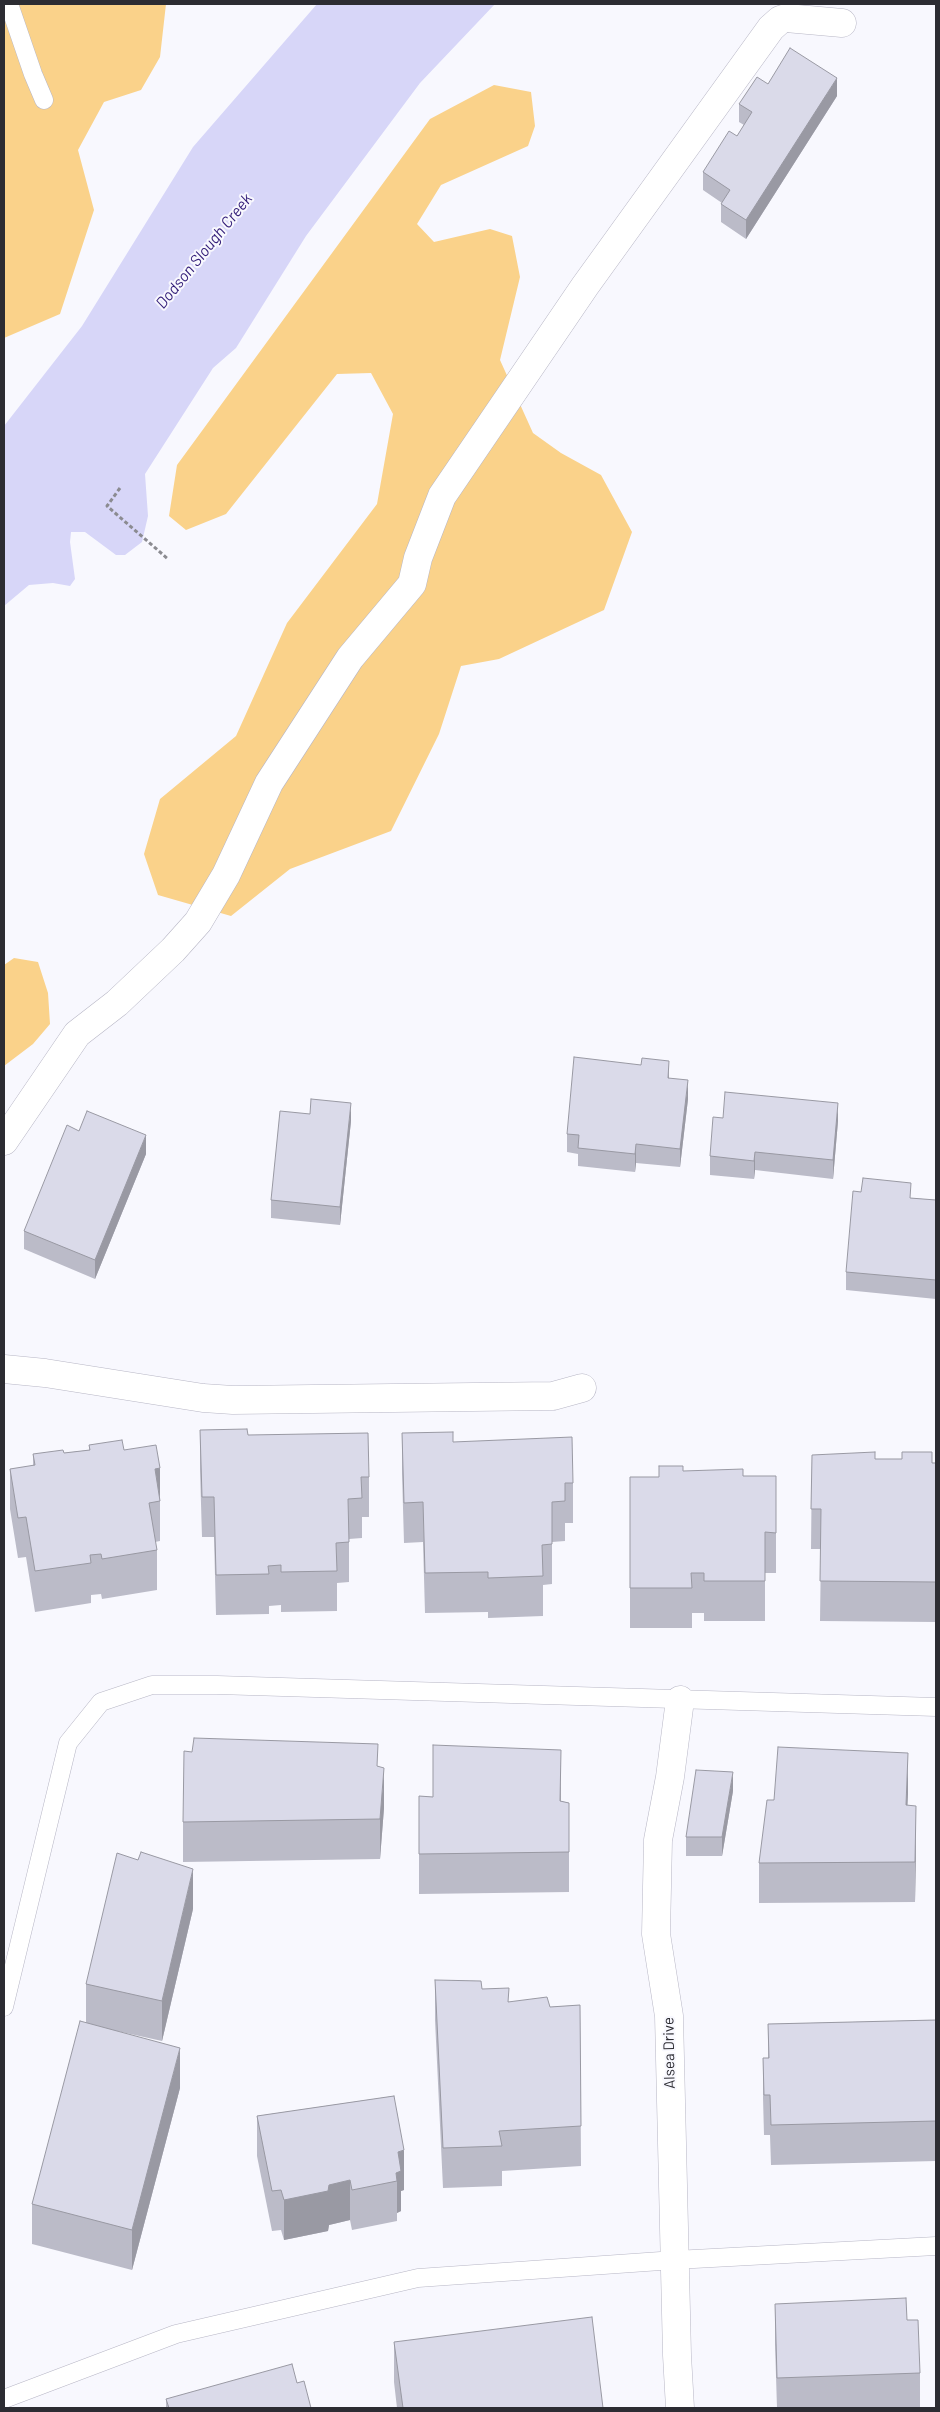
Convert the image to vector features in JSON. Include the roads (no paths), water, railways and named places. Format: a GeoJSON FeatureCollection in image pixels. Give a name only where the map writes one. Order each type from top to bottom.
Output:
{"type":"FeatureCollection","features":[{"type":"Feature","properties":{"kind":"street"},"geometry":{"type":"LineString","coordinates":[[4,1141],[77,1034],[117,1003],[173,950],[198,922],[226,875],[269,783],[306,724],[350,658],[412,584],[418,558],[442,496],[585,286],[771,28],[780,20],[786,18],[842,23]]}},
{"type":"Feature","properties":{"kind":"street"},"geometry":{"type":"LineString","coordinates":[[4,1369],[45,1373],[203,1398],[233,1400],[553,1396],[582,1388]]}},
{"type":"Feature","properties":{"kind":"street","name":"Alsea Drive"},"geometry":{"type":"LineString","coordinates":[[680,1700],[670,1777],[658,1840],[656,1934],[669,2016],[680,2408]]}},
{"type":"Feature","properties":{"kind":"lane"},"geometry":{"type":"LineString","coordinates":[[9,4],[44,100]]}},
{"type":"Feature","properties":{"kind":"lane"},"geometry":{"type":"LineString","coordinates":[[4,2007],[68,1743],[101,1702],[152,1685],[208,1685],[936,1707]]}},
{"type":"Feature","properties":{"kind":"lane"},"geometry":{"type":"LineString","coordinates":[[4,2399],[176,2334],[418,2278],[675,2260],[936,2246]]}},
{"type":"Feature","properties":{"kind":"water","name":"Dodson Slough Creek"},"geometry":{"type":"Polygon","coordinates":[[[317,4],[495,4],[420,83],[306,236],[236,348],[213,368],[145,474],[148,516],[142,542],[125,555],[116,555],[85,532],[71,532],[70,542],[75,579],[70,586],[53,583],[29,585],[4,606],[4,426],[82,326],[193,147],[317,4]]]}}]}
